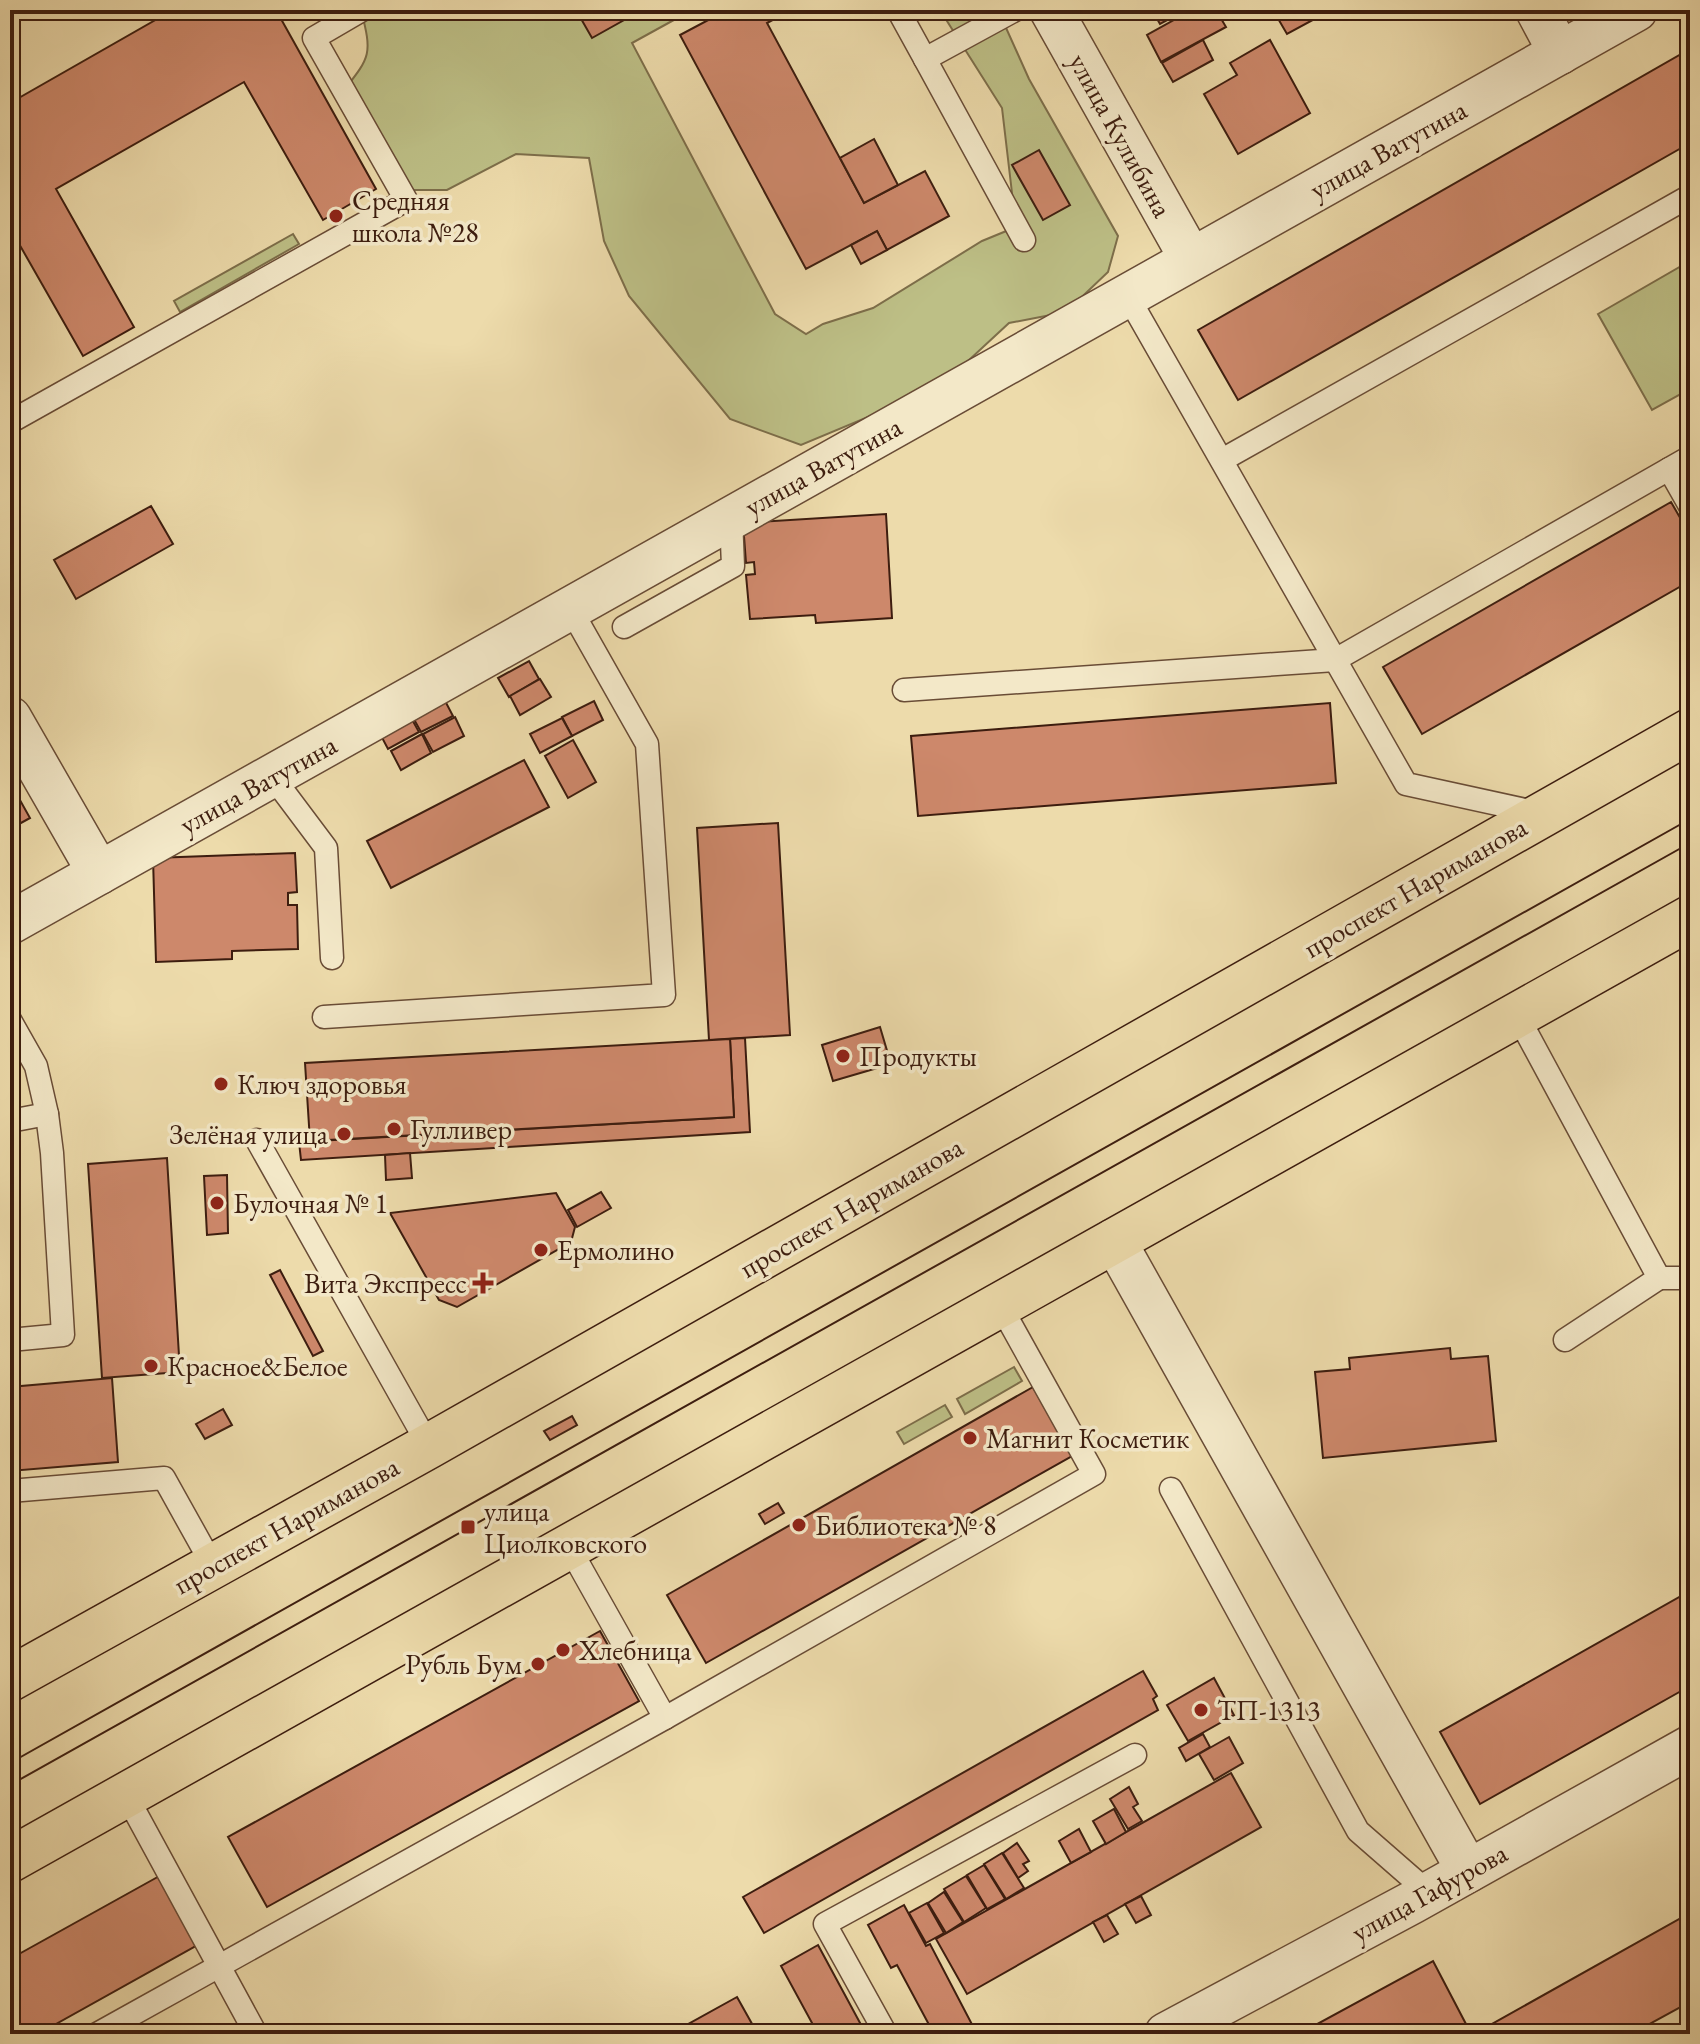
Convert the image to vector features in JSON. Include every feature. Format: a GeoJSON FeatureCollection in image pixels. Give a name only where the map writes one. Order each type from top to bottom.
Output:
{"type":"FeatureCollection","features":[{"type":"Feature","properties":{"kind":"main road","name":"проспект Нариманова"},"geometry":{"type":"LineString","coordinates":[[10,1679],[429,1446],[1690,731]]}},
{"type":"Feature","properties":{"kind":"main road"},"geometry":{"type":"LineString","coordinates":[[10,1860],[1690,918]]}},
{"type":"Feature","properties":{"kind":"street","name":"улица Кулибина"},"geometry":{"type":"LineString","coordinates":[[1051,10],[1191,259]]}},
{"type":"Feature","properties":{"kind":"street"},"geometry":{"type":"LineString","coordinates":[[1537,10],[1560,53]]}},
{"type":"Feature","properties":{"kind":"street","name":"улица Ватутина"},"geometry":{"type":"LineString","coordinates":[[10,923],[1636,10]]}},
{"type":"Feature","properties":{"kind":"street"},"geometry":{"type":"LineString","coordinates":[[10,718],[99,873]]}},
{"type":"Feature","properties":{"kind":"street"},"geometry":{"type":"LineString","coordinates":[[1114,1240],[1468,1871]]}},
{"type":"Feature","properties":{"kind":"street","name":"улица Гафурова"},"geometry":{"type":"LineString","coordinates":[[1166,2034],[1429,1893],[1690,1747]]}},
{"type":"Feature","properties":{"kind":"lane"},"geometry":{"type":"LineString","coordinates":[[10,422],[406,200],[314,38],[362,10]]}},
{"type":"Feature","properties":{"kind":"lane"},"geometry":{"type":"LineString","coordinates":[[898,10],[1024,240]]}},
{"type":"Feature","properties":{"kind":"lane"},"geometry":{"type":"LineString","coordinates":[[925,59],[1015,10]]}},
{"type":"Feature","properties":{"kind":"lane"},"geometry":{"type":"LineString","coordinates":[[1222,460],[1690,196]]}},
{"type":"Feature","properties":{"kind":"lane"},"geometry":{"type":"LineString","coordinates":[[1127,295],[1406,784],[1544,814]]}},
{"type":"Feature","properties":{"kind":"lane"},"geometry":{"type":"LineString","coordinates":[[904,690],[1335,660],[1690,457]]}},
{"type":"Feature","properties":{"kind":"lane"},"geometry":{"type":"LineString","coordinates":[[1669,469],[1690,506]]}},
{"type":"Feature","properties":{"kind":"lane"},"geometry":{"type":"LineString","coordinates":[[624,627],[733,566],[731,518]]}},
{"type":"Feature","properties":{"kind":"lane"},"geometry":{"type":"LineString","coordinates":[[324,1017],[664,995],[647,744],[570,608]]}},
{"type":"Feature","properties":{"kind":"lane"},"geometry":{"type":"LineString","coordinates":[[272,776],[326,848],[332,958]]}},
{"type":"Feature","properties":{"kind":"lane"},"geometry":{"type":"LineString","coordinates":[[1517,1015],[1659,1278]]}},
{"type":"Feature","properties":{"kind":"lane"},"geometry":{"type":"LineString","coordinates":[[10,1020],[36,1066],[47,1114],[63,1335],[10,1340]]}},
{"type":"Feature","properties":{"kind":"lane"},"geometry":{"type":"LineString","coordinates":[[10,1121],[47,1114]]}},
{"type":"Feature","properties":{"kind":"lane"},"geometry":{"type":"LineString","coordinates":[[257,1140],[429,1446]]}},
{"type":"Feature","properties":{"kind":"lane"},"geometry":{"type":"LineString","coordinates":[[1565,1340],[1659,1278],[1690,1278]]}},
{"type":"Feature","properties":{"kind":"lane"},"geometry":{"type":"LineString","coordinates":[[97,2034],[665,1718],[1094,1474],[1000,1305]]}},
{"type":"Feature","properties":{"kind":"lane"},"geometry":{"type":"LineString","coordinates":[[10,1491],[164,1478],[213,1566]]}},
{"type":"Feature","properties":{"kind":"lane"},"geometry":{"type":"LineString","coordinates":[[1171,1489],[1358,1831],[1429,1893]]}},
{"type":"Feature","properties":{"kind":"lane"},"geometry":{"type":"LineString","coordinates":[[569,1547],[665,1718]]}},
{"type":"Feature","properties":{"kind":"lane"},"geometry":{"type":"LineString","coordinates":[[886,2034],[825,1924],[1135,1755]]}},
{"type":"Feature","properties":{"kind":"lane"},"geometry":{"type":"LineString","coordinates":[[126,1795],[256,2034]]}},
{"type":"Feature","properties":{"kind":"green space"},"geometry":{"type":"Polygon","coordinates":[[[361,10],[692,10],[632,43],[775,314],[806,334],[823,324],[873,308],[982,241],[1016,227],[1002,108],[940,10],[998,10],[1029,79],[1118,236],[1108,272],[1066,312],[1009,323],[940,387],[801,445],[730,419],[629,296],[604,241],[589,158],[516,154],[447,190],[410,190],[341,94],[358,72],[368,47],[361,10]]]}},
{"type":"Feature","properties":{"kind":"green space"},"geometry":{"type":"Polygon","coordinates":[[[293,234],[299,244],[180,312],[174,301],[293,234]]]}},
{"type":"Feature","properties":{"kind":"green space"},"geometry":{"type":"Polygon","coordinates":[[[1690,261],[1690,389],[1652,410],[1598,314],[1690,261]]]}},
{"type":"Feature","properties":{"kind":"green space"},"geometry":{"type":"Polygon","coordinates":[[[1014,1367],[1022,1381],[965,1414],[957,1399],[1014,1367]]]}},
{"type":"Feature","properties":{"kind":"green space"},"geometry":{"type":"Polygon","coordinates":[[[945,1405],[952,1417],[904,1444],[897,1432],[945,1405]]]}},
{"type":"Feature","properties":{"kind":"building"},"geometry":{"type":"Polygon","coordinates":[[[173,10],[276,10],[376,189],[323,220],[244,82],[56,189],[134,327],[83,356],[10,228],[10,103],[173,10]]]}},
{"type":"Feature","properties":{"kind":"building"},"geometry":{"type":"Polygon","coordinates":[[[576,10],[642,10],[592,38],[576,10]]]}},
{"type":"Feature","properties":{"kind":"building"},"geometry":{"type":"Polygon","coordinates":[[[727,10],[791,10],[767,23],[864,203],[925,171],[949,216],[887,250],[877,231],[806,269],[680,35],[727,10]]]}},
{"type":"Feature","properties":{"kind":"building"},"geometry":{"type":"Polygon","coordinates":[[[1152,10],[1186,10],[1160,24],[1152,10]]]}},
{"type":"Feature","properties":{"kind":"building"},"geometry":{"type":"Polygon","coordinates":[[[1192,10],[1216,10],[1226,27],[1161,62],[1147,35],[1192,10]]]}},
{"type":"Feature","properties":{"kind":"building"},"geometry":{"type":"Polygon","coordinates":[[[1273,10],[1320,10],[1322,15],[1287,34],[1273,10]]]}},
{"type":"Feature","properties":{"kind":"building"},"geometry":{"type":"Polygon","coordinates":[[[1203,40],[1213,60],[1173,82],[1162,63],[1203,40]]]}},
{"type":"Feature","properties":{"kind":"building"},"geometry":{"type":"Polygon","coordinates":[[[1270,40],[1310,113],[1238,154],[1204,94],[1237,75],[1230,63],[1270,40]]]}},
{"type":"Feature","properties":{"kind":"building"},"geometry":{"type":"Polygon","coordinates":[[[1690,49],[1690,143],[1238,400],[1198,330],[1690,49]]]}},
{"type":"Feature","properties":{"kind":"building"},"geometry":{"type":"Polygon","coordinates":[[[874,139],[898,185],[864,203],[840,158],[874,139]]]}},
{"type":"Feature","properties":{"kind":"building"},"geometry":{"type":"Polygon","coordinates":[[[1039,150],[1070,205],[1043,220],[1012,165],[1039,150]]]}},
{"type":"Feature","properties":{"kind":"building"},"geometry":{"type":"Polygon","coordinates":[[[877,231],[887,250],[861,264],[851,245],[877,231]]]}},
{"type":"Feature","properties":{"kind":"building"},"geometry":{"type":"Polygon","coordinates":[[[1671,502],[1690,535],[1690,581],[1422,734],[1383,667],[1671,502]]]}},
{"type":"Feature","properties":{"kind":"building"},"geometry":{"type":"Polygon","coordinates":[[[151,506],[173,544],[76,599],[54,560],[151,506]]]}},
{"type":"Feature","properties":{"kind":"building"},"geometry":{"type":"Polygon","coordinates":[[[886,514],[892,618],[816,623],[815,615],[750,619],[746,575],[755,574],[754,562],[746,563],[743,523],[886,514]]]}},
{"type":"Feature","properties":{"kind":"building"},"geometry":{"type":"Polygon","coordinates":[[[529,661],[539,679],[509,697],[498,678],[529,661]]]}},
{"type":"Feature","properties":{"kind":"building"},"geometry":{"type":"Polygon","coordinates":[[[540,679],[551,697],[520,715],[510,696],[540,679]]]}},
{"type":"Feature","properties":{"kind":"building"},"geometry":{"type":"Polygon","coordinates":[[[443,697],[453,716],[421,732],[411,714],[443,697]]]}},
{"type":"Feature","properties":{"kind":"building"},"geometry":{"type":"Polygon","coordinates":[[[594,701],[603,720],[572,736],[562,717],[594,701]]]}},
{"type":"Feature","properties":{"kind":"building"},"geometry":{"type":"Polygon","coordinates":[[[1330,703],[1336,783],[918,816],[911,736],[1330,703]]]}},
{"type":"Feature","properties":{"kind":"building"},"geometry":{"type":"Polygon","coordinates":[[[409,714],[419,732],[388,749],[378,730],[409,714]]]}},
{"type":"Feature","properties":{"kind":"building"},"geometry":{"type":"Polygon","coordinates":[[[455,717],[464,736],[433,752],[423,734],[455,717]]]}},
{"type":"Feature","properties":{"kind":"building"},"geometry":{"type":"Polygon","coordinates":[[[562,718],[572,736],[540,753],[530,734],[562,718]]]}},
{"type":"Feature","properties":{"kind":"building"},"geometry":{"type":"Polygon","coordinates":[[[422,734],[431,753],[401,770],[391,751],[422,734]]]}},
{"type":"Feature","properties":{"kind":"building"},"geometry":{"type":"Polygon","coordinates":[[[573,740],[596,782],[568,798],[545,756],[573,740]]]}},
{"type":"Feature","properties":{"kind":"building"},"geometry":{"type":"Polygon","coordinates":[[[524,760],[549,807],[391,888],[367,841],[524,760]]]}},
{"type":"Feature","properties":{"kind":"building"},"geometry":{"type":"Polygon","coordinates":[[[10,785],[30,818],[10,829],[10,785]]]}},
{"type":"Feature","properties":{"kind":"building"},"geometry":{"type":"Polygon","coordinates":[[[778,823],[790,1035],[709,1040],[697,828],[778,823]]]}},
{"type":"Feature","properties":{"kind":"building"},"geometry":{"type":"Polygon","coordinates":[[[295,853],[297,892],[288,893],[288,905],[297,905],[298,949],[232,951],[232,959],[156,962],[153,858],[295,853]]]}},
{"type":"Feature","properties":{"kind":"building"},"geometry":{"type":"Polygon","coordinates":[[[880,1027],[891,1064],[833,1081],[822,1045],[880,1027]]]}},
{"type":"Feature","properties":{"kind":"building"},"geometry":{"type":"Polygon","coordinates":[[[745,1038],[750,1132],[301,1160],[299,1142],[734,1117],[730,1039],[745,1038]]]}},
{"type":"Feature","properties":{"kind":"building"},"geometry":{"type":"Polygon","coordinates":[[[730,1039],[734,1117],[310,1141],[305,1063],[730,1039]]]}},
{"type":"Feature","properties":{"kind":"building"},"geometry":{"type":"Polygon","coordinates":[[[410,1153],[412,1178],[386,1180],[385,1155],[410,1153]]]}},
{"type":"Feature","properties":{"kind":"building"},"geometry":{"type":"Polygon","coordinates":[[[167,1158],[180,1372],[102,1378],[88,1164],[167,1158]]]}},
{"type":"Feature","properties":{"kind":"building"},"geometry":{"type":"Polygon","coordinates":[[[227,1175],[228,1233],[207,1235],[204,1176],[227,1175]]]}},
{"type":"Feature","properties":{"kind":"building"},"geometry":{"type":"Polygon","coordinates":[[[601,1192],[611,1208],[577,1227],[568,1210],[601,1192]]]}},
{"type":"Feature","properties":{"kind":"building"},"geometry":{"type":"Polygon","coordinates":[[[556,1193],[575,1227],[571,1242],[457,1307],[439,1300],[390,1213],[556,1193]]]}},
{"type":"Feature","properties":{"kind":"building"},"geometry":{"type":"Polygon","coordinates":[[[280,1270],[323,1351],[313,1356],[270,1275],[280,1270]]]}},
{"type":"Feature","properties":{"kind":"building"},"geometry":{"type":"Polygon","coordinates":[[[1450,1348],[1451,1359],[1488,1356],[1496,1441],[1323,1458],[1315,1372],[1350,1369],[1349,1358],[1450,1348]]]}},
{"type":"Feature","properties":{"kind":"building"},"geometry":{"type":"Polygon","coordinates":[[[112,1378],[118,1462],[10,1471],[10,1387],[112,1378]]]}},
{"type":"Feature","properties":{"kind":"building"},"geometry":{"type":"Polygon","coordinates":[[[1033,1387],[1072,1456],[706,1663],[667,1595],[1033,1387]]]}},
{"type":"Feature","properties":{"kind":"building"},"geometry":{"type":"Polygon","coordinates":[[[223,1409],[232,1425],[205,1439],[196,1424],[223,1409]]]}},
{"type":"Feature","properties":{"kind":"building"},"geometry":{"type":"Polygon","coordinates":[[[572,1416],[577,1425],[550,1440],[544,1431],[572,1416]]]}},
{"type":"Feature","properties":{"kind":"building"},"geometry":{"type":"Polygon","coordinates":[[[778,1503],[784,1513],[765,1524],[759,1514],[778,1503]]]}},
{"type":"Feature","properties":{"kind":"building"},"geometry":{"type":"Polygon","coordinates":[[[1690,1591],[1690,1686],[1480,1804],[1440,1732],[1690,1591]]]}},
{"type":"Feature","properties":{"kind":"building"},"geometry":{"type":"Polygon","coordinates":[[[600,1631],[639,1701],[267,1907],[228,1837],[600,1631]]]}},
{"type":"Feature","properties":{"kind":"building"},"geometry":{"type":"Polygon","coordinates":[[[1143,1671],[1157,1696],[1153,1699],[1158,1710],[764,1933],[743,1897],[1143,1671]]]}},
{"type":"Feature","properties":{"kind":"building","name":"ТП-1313"},"geometry":{"type":"Polygon","coordinates":[[[1214,1678],[1234,1715],[1188,1741],[1167,1705],[1214,1678]]]}},
{"type":"Feature","properties":{"kind":"building"},"geometry":{"type":"Polygon","coordinates":[[[1203,1734],[1210,1747],[1186,1761],[1179,1748],[1203,1734]]]}},
{"type":"Feature","properties":{"kind":"building"},"geometry":{"type":"Polygon","coordinates":[[[1229,1737],[1243,1763],[1214,1780],[1199,1754],[1229,1737]]]}},
{"type":"Feature","properties":{"kind":"building"},"geometry":{"type":"Polygon","coordinates":[[[1231,1773],[1261,1827],[967,1994],[936,1939],[1231,1773]]]}},
{"type":"Feature","properties":{"kind":"building"},"geometry":{"type":"Polygon","coordinates":[[[1129,1787],[1138,1804],[1133,1807],[1142,1821],[1128,1829],[1110,1799],[1129,1787]]]}},
{"type":"Feature","properties":{"kind":"building"},"geometry":{"type":"Polygon","coordinates":[[[1114,1809],[1126,1832],[1106,1844],[1093,1821],[1114,1809]]]}},
{"type":"Feature","properties":{"kind":"building"},"geometry":{"type":"Polygon","coordinates":[[[1079,1829],[1091,1852],[1071,1863],[1059,1841],[1079,1829]]]}},
{"type":"Feature","properties":{"kind":"building"},"geometry":{"type":"Polygon","coordinates":[[[1017,1843],[1029,1861],[1023,1864],[1028,1871],[1018,1878],[1003,1853],[1017,1843]]]}},
{"type":"Feature","properties":{"kind":"building"},"geometry":{"type":"Polygon","coordinates":[[[1002,1853],[1024,1888],[1006,1899],[984,1864],[1002,1853]]]}},
{"type":"Feature","properties":{"kind":"building"},"geometry":{"type":"Polygon","coordinates":[[[984,1865],[1005,1899],[987,1909],[967,1875],[984,1865]]]}},
{"type":"Feature","properties":{"kind":"building"},"geometry":{"type":"Polygon","coordinates":[[[163,1874],[201,1943],[38,2034],[10,2034],[10,1959],[163,1874]]]}},
{"type":"Feature","properties":{"kind":"building"},"geometry":{"type":"Polygon","coordinates":[[[966,1876],[986,1908],[964,1922],[944,1889],[966,1876]]]}},
{"type":"Feature","properties":{"kind":"building"},"geometry":{"type":"Polygon","coordinates":[[[944,1892],[963,1922],[946,1933],[928,1903],[944,1892]]]}},
{"type":"Feature","properties":{"kind":"building"},"geometry":{"type":"Polygon","coordinates":[[[1141,1896],[1151,1915],[1136,1923],[1125,1904],[1141,1896]]]}},
{"type":"Feature","properties":{"kind":"building"},"geometry":{"type":"Polygon","coordinates":[[[927,1903],[944,1933],[926,1943],[909,1913],[927,1903]]]}},
{"type":"Feature","properties":{"kind":"building"},"geometry":{"type":"Polygon","coordinates":[[[904,1905],[926,1946],[930,1944],[977,2034],[934,2034],[897,1965],[891,1968],[868,1925],[904,1905]]]}},
{"type":"Feature","properties":{"kind":"building"},"geometry":{"type":"Polygon","coordinates":[[[1690,1913],[1690,2002],[1632,2034],[1474,2034],[1690,1913]]]}},
{"type":"Feature","properties":{"kind":"building"},"geometry":{"type":"Polygon","coordinates":[[[1107,1915],[1118,1934],[1104,1942],[1093,1922],[1107,1915]]]}},
{"type":"Feature","properties":{"kind":"building"},"geometry":{"type":"Polygon","coordinates":[[[818,1945],[866,2034],[818,2034],[781,1966],[818,1945]]]}},
{"type":"Feature","properties":{"kind":"building"},"geometry":{"type":"Polygon","coordinates":[[[1433,1961],[1467,2026],[1454,2034],[1299,2034],[1433,1961]]]}},
{"type":"Feature","properties":{"kind":"building"},"geometry":{"type":"Polygon","coordinates":[[[737,1997],[756,2031],[751,2034],[687,2034],[683,2027],[737,1997]]]}},
{"type":"Feature","properties":{"kind":"tram line"},"geometry":{"type":"LineString","coordinates":[[10,1763],[1690,819]]}},
{"type":"Feature","properties":{"kind":"tram line"},"geometry":{"type":"LineString","coordinates":[[10,1785],[1690,843]]}},
{"type":"Feature","properties":{"kind":"place","name":"Средняя школа №28"},"geometry":{"type":"Point","coordinates":[336,216]}},
{"type":"Feature","properties":{"kind":"place","name":"Продукты"},"geometry":{"type":"Point","coordinates":[843,1056]}},
{"type":"Feature","properties":{"kind":"place","name":"Ключ здоровья"},"geometry":{"type":"Point","coordinates":[221,1084]}},
{"type":"Feature","properties":{"kind":"place","name":"Гулливер"},"geometry":{"type":"Point","coordinates":[394,1129]}},
{"type":"Feature","properties":{"kind":"place","name":"Зелёная улица"},"geometry":{"type":"Point","coordinates":[344,1134]}},
{"type":"Feature","properties":{"kind":"place","name":"Булочная № 1"},"geometry":{"type":"Point","coordinates":[217,1203]}},
{"type":"Feature","properties":{"kind":"place","name":"Ермолино"},"geometry":{"type":"Point","coordinates":[541,1250]}},
{"type":"Feature","properties":{"kind":"place","name":"Вита Экспресс"},"geometry":{"type":"Point","coordinates":[483,1283]}},
{"type":"Feature","properties":{"kind":"place","name":"Красное&Белое"},"geometry":{"type":"Point","coordinates":[151,1366]}},
{"type":"Feature","properties":{"kind":"place","name":"Магнит Косметик"},"geometry":{"type":"Point","coordinates":[970,1438]}},
{"type":"Feature","properties":{"kind":"place","name":"Библиотека № 8"},"geometry":{"type":"Point","coordinates":[799,1525]}},
{"type":"Feature","properties":{"kind":"place","name":"улица Циолковского"},"geometry":{"type":"Point","coordinates":[468,1527]}},
{"type":"Feature","properties":{"kind":"place","name":"Хлебница"},"geometry":{"type":"Point","coordinates":[563,1650]}},
{"type":"Feature","properties":{"kind":"place","name":"Рубль Бум"},"geometry":{"type":"Point","coordinates":[538,1664]}},
{"type":"Feature","properties":{"kind":"place","name":"ТП-1313"},"geometry":{"type":"Point","coordinates":[1201,1710]}}]}
